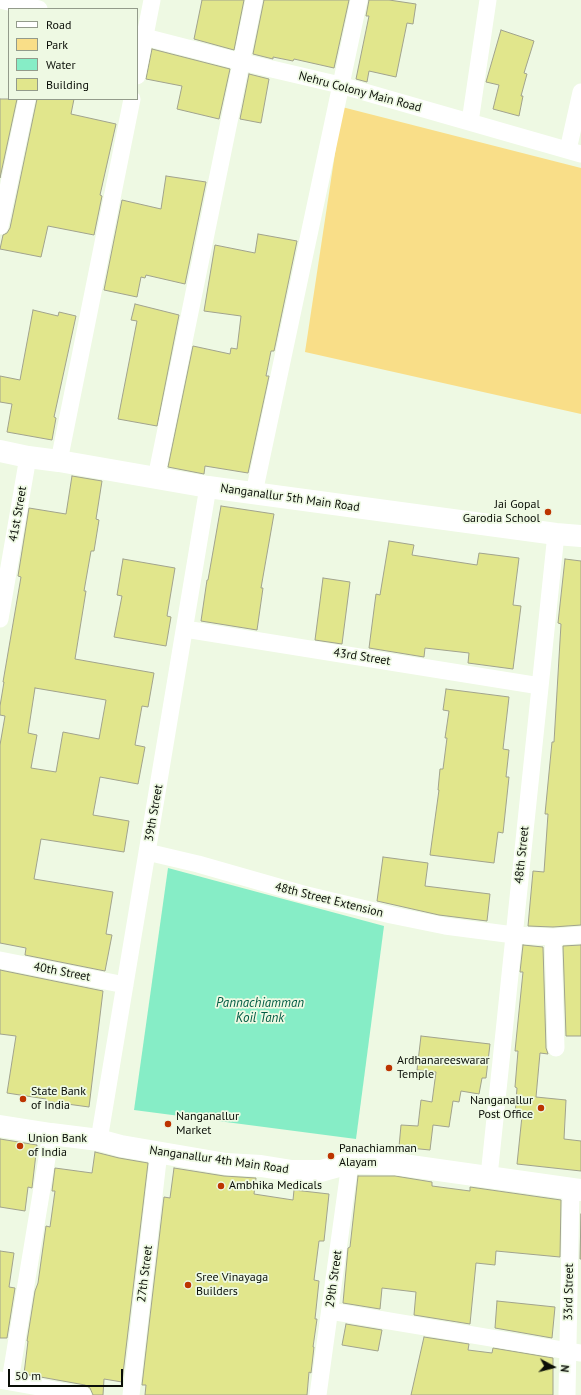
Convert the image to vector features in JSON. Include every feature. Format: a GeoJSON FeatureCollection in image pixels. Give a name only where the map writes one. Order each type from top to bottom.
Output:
{"type":"FeatureCollection","features":[{"type":"Feature","properties":{"kind":"street"},"geometry":{"type":"LineString","coordinates":[[0,0],[35,8]]}},
{"type":"Feature","properties":{"kind":"street"},"geometry":{"type":"LineString","coordinates":[[138,66],[141,36],[152,0]]}},
{"type":"Feature","properties":{"kind":"street"},"geometry":{"type":"LineString","coordinates":[[156,478],[254,0]]}},
{"type":"Feature","properties":{"kind":"street"},"geometry":{"type":"LineString","coordinates":[[254,493],[359,0]]}},
{"type":"Feature","properties":{"kind":"street"},"geometry":{"type":"LineString","coordinates":[[470,122],[488,0]]}},
{"type":"Feature","properties":{"kind":"street","name":"Nehru Colony Main Road"},"geometry":{"type":"LineString","coordinates":[[141,36],[340,85],[575,152]]}},
{"type":"Feature","properties":{"kind":"street"},"geometry":{"type":"LineString","coordinates":[[575,152],[581,92]]}},
{"type":"Feature","properties":{"kind":"street"},"geometry":{"type":"LineString","coordinates":[[0,226],[27,100]]}},
{"type":"Feature","properties":{"kind":"street"},"geometry":{"type":"LineString","coordinates":[[59,460],[132,100]]}},
{"type":"Feature","properties":{"kind":"street","name":"Nanganallur 5th Main Road"},"geometry":{"type":"LineString","coordinates":[[0,451],[208,487],[556,534],[581,536]]}},
{"type":"Feature","properties":{"kind":"street","name":"41st Street"},"geometry":{"type":"LineString","coordinates":[[1,612],[28,457]]}},
{"type":"Feature","properties":{"kind":"street","name":"39th Street"},"geometry":{"type":"LineString","coordinates":[[99,1140],[208,487]]}},
{"type":"Feature","properties":{"kind":"street","name":"48th Street"},"geometry":{"type":"LineString","coordinates":[[489,1176],[556,534]]}},
{"type":"Feature","properties":{"kind":"street","name":"43rd Street"},"geometry":{"type":"LineString","coordinates":[[185,628],[540,686]]}},
{"type":"Feature","properties":{"kind":"street","name":"48th Street Extension"},"geometry":{"type":"LineString","coordinates":[[147,852],[198,864],[303,894],[392,916],[445,926],[514,935],[553,937],[581,935]]}},
{"type":"Feature","properties":{"kind":"street"},"geometry":{"type":"LineString","coordinates":[[553,937],[556,1048]]}},
{"type":"Feature","properties":{"kind":"street","name":"40th Street"},"geometry":{"type":"LineString","coordinates":[[0,960],[125,984]]}},
{"type":"Feature","properties":{"kind":"street","name":"Nanganallur 4th Main Road"},"geometry":{"type":"LineString","coordinates":[[0,1126],[99,1140],[121,1146],[226,1164],[261,1166],[292,1171],[321,1171],[350,1163],[404,1165],[576,1189]]}},
{"type":"Feature","properties":{"kind":"street"},"geometry":{"type":"LineString","coordinates":[[51,1134],[5,1381],[83,1395]]}},
{"type":"Feature","properties":{"kind":"street","name":"27th Street"},"geometry":{"type":"LineString","coordinates":[[131,1395],[159,1152]]}},
{"type":"Feature","properties":{"kind":"street","name":"29th Street"},"geometry":{"type":"LineString","coordinates":[[318,1395],[350,1163]]}},
{"type":"Feature","properties":{"kind":"street","name":"33rd Street"},"geometry":{"type":"LineString","coordinates":[[567,1395],[574,1352],[576,1189]]}},
{"type":"Feature","properties":{"kind":"street"},"geometry":{"type":"LineString","coordinates":[[330,1311],[574,1352]]}},
{"type":"Feature","properties":{"kind":"green space"},"geometry":{"type":"Polygon","coordinates":[[[342,107],[581,168],[581,414],[305,352],[342,107]]]}},
{"type":"Feature","properties":{"kind":"water","name":"Pannachiamman Koil Tank"},"geometry":{"type":"Polygon","coordinates":[[[168,868],[384,926],[356,1139],[134,1110],[168,868]]]}},
{"type":"Feature","properties":{"kind":"building"},"geometry":{"type":"Polygon","coordinates":[[[202,0],[244,0],[234,50],[194,39],[202,0]]]}},
{"type":"Feature","properties":{"kind":"building"},"geometry":{"type":"Polygon","coordinates":[[[264,0],[349,0],[334,68],[294,59],[293,61],[273,57],[273,59],[253,54],[264,0]]]}},
{"type":"Feature","properties":{"kind":"building"},"geometry":{"type":"Polygon","coordinates":[[[369,0],[389,0],[416,4],[413,24],[407,23],[396,77],[369,71],[367,82],[356,79],[369,16],[366,16],[369,0]]]}},
{"type":"Feature","properties":{"kind":"building"},"geometry":{"type":"Polygon","coordinates":[[[501,30],[534,41],[524,73],[527,74],[521,96],[523,96],[519,116],[493,109],[499,85],[486,82],[501,30]]]}},
{"type":"Feature","properties":{"kind":"building"},"geometry":{"type":"Polygon","coordinates":[[[152,49],[230,69],[219,119],[177,109],[182,86],[146,79],[152,49]]]}},
{"type":"Feature","properties":{"kind":"building"},"geometry":{"type":"Polygon","coordinates":[[[249,74],[269,79],[261,123],[240,119],[249,74]]]}},
{"type":"Feature","properties":{"kind":"building"},"geometry":{"type":"Polygon","coordinates":[[[0,99],[17,100],[0,178],[0,99]]]}},
{"type":"Feature","properties":{"kind":"building"},"geometry":{"type":"Polygon","coordinates":[[[37,100],[74,100],[71,114],[116,124],[100,195],[102,196],[94,235],[48,226],[41,257],[0,249],[3,235],[7,233],[10,228],[37,100]]]}},
{"type":"Feature","properties":{"kind":"building"},"geometry":{"type":"Polygon","coordinates":[[[166,176],[206,182],[185,284],[146,275],[145,278],[141,277],[137,297],[104,290],[122,200],[161,209],[166,176]]]}},
{"type":"Feature","properties":{"kind":"building"},"geometry":{"type":"Polygon","coordinates":[[[258,234],[297,241],[274,351],[271,351],[266,376],[269,376],[248,473],[205,466],[204,474],[168,467],[193,346],[230,354],[231,348],[237,349],[241,316],[204,311],[215,245],[255,253],[258,234]]]}},
{"type":"Feature","properties":{"kind":"building"},"geometry":{"type":"Polygon","coordinates":[[[135,304],[179,315],[157,426],[118,419],[137,321],[131,320],[135,304]]]}},
{"type":"Feature","properties":{"kind":"building"},"geometry":{"type":"Polygon","coordinates":[[[33,310],[58,316],[59,312],[76,316],[54,417],[56,418],[52,440],[7,432],[12,404],[0,402],[0,376],[20,380],[33,310]]]}},
{"type":"Feature","properties":{"kind":"building"},"geometry":{"type":"Polygon","coordinates":[[[72,476],[102,481],[96,519],[99,520],[94,551],[91,551],[84,591],[86,591],[75,659],[154,673],[148,707],[142,706],[135,745],[145,747],[138,784],[100,777],[93,815],[129,821],[124,852],[41,839],[34,879],[113,892],[106,934],[112,935],[105,971],[25,955],[26,948],[0,943],[0,745],[5,716],[0,715],[0,706],[21,577],[18,576],[29,508],[66,514],[72,476]],[[35,688],[28,733],[37,735],[31,768],[56,772],[63,732],[99,739],[106,700],[35,688]]]}},
{"type":"Feature","properties":{"kind":"building"},"geometry":{"type":"Polygon","coordinates":[[[221,506],[274,514],[261,588],[263,588],[257,630],[201,621],[221,506]]]}},
{"type":"Feature","properties":{"kind":"building"},"geometry":{"type":"Polygon","coordinates":[[[389,541],[414,545],[412,555],[477,565],[479,553],[519,558],[513,605],[521,606],[513,669],[468,663],[469,653],[425,648],[424,657],[369,648],[376,594],[380,595],[389,541]]]}},
{"type":"Feature","properties":{"kind":"building"},"geometry":{"type":"Polygon","coordinates":[[[123,559],[175,568],[167,616],[171,617],[166,646],[114,637],[122,596],[117,595],[123,559]]]}},
{"type":"Feature","properties":{"kind":"building"},"geometry":{"type":"Polygon","coordinates":[[[565,559],[581,561],[581,925],[553,927],[528,926],[533,871],[544,872],[548,814],[545,814],[552,742],[554,742],[561,624],[558,623],[565,559]]]}},
{"type":"Feature","properties":{"kind":"building"},"geometry":{"type":"Polygon","coordinates":[[[323,578],[350,582],[342,644],[315,640],[323,578]]]}},
{"type":"Feature","properties":{"kind":"building"},"geometry":{"type":"Polygon","coordinates":[[[446,689],[509,697],[503,749],[509,750],[506,777],[509,777],[503,833],[498,832],[494,863],[430,855],[439,790],[440,769],[443,769],[447,738],[445,738],[449,711],[443,710],[446,689]]]}},
{"type":"Feature","properties":{"kind":"building"},"geometry":{"type":"Polygon","coordinates":[[[383,857],[428,863],[425,886],[490,894],[487,921],[439,915],[377,901],[383,857]]]}},
{"type":"Feature","properties":{"kind":"building"},"geometry":{"type":"Polygon","coordinates":[[[523,945],[543,947],[546,1048],[548,1054],[540,1053],[536,1097],[566,1100],[564,1139],[581,1141],[581,1171],[517,1164],[522,1116],[515,1115],[517,1088],[515,1087],[518,1051],[515,1051],[523,972],[520,972],[523,945]]]}},
{"type":"Feature","properties":{"kind":"building"},"geometry":{"type":"Polygon","coordinates":[[[581,945],[581,1036],[566,1036],[563,946],[581,945]]]}},
{"type":"Feature","properties":{"kind":"building"},"geometry":{"type":"Polygon","coordinates":[[[0,970],[103,991],[89,1107],[45,1101],[46,1099],[7,1093],[16,1036],[0,1034],[0,970]]]}},
{"type":"Feature","properties":{"kind":"building"},"geometry":{"type":"Polygon","coordinates":[[[421,1036],[490,1044],[486,1078],[482,1078],[479,1094],[461,1091],[459,1102],[453,1101],[449,1127],[433,1125],[430,1150],[399,1147],[401,1125],[418,1126],[421,1100],[432,1102],[436,1072],[417,1070],[421,1036]]]}},
{"type":"Feature","properties":{"kind":"building"},"geometry":{"type":"Polygon","coordinates":[[[0,1139],[37,1145],[32,1188],[28,1187],[25,1211],[0,1207],[0,1139]]]}},
{"type":"Feature","properties":{"kind":"building"},"geometry":{"type":"Polygon","coordinates":[[[95,1152],[148,1163],[122,1382],[104,1379],[103,1395],[93,1395],[90,1388],[85,1385],[24,1374],[27,1341],[35,1291],[38,1283],[46,1226],[50,1227],[55,1191],[52,1191],[55,1168],[92,1173],[95,1152]]]}},
{"type":"Feature","properties":{"kind":"building"},"geometry":{"type":"Polygon","coordinates":[[[174,1168],[224,1176],[256,1178],[254,1194],[293,1200],[294,1190],[329,1194],[324,1241],[319,1241],[314,1280],[319,1281],[315,1319],[317,1319],[307,1395],[145,1395],[146,1385],[142,1385],[164,1197],[170,1198],[174,1168]]]}},
{"type":"Feature","properties":{"kind":"building"},"geometry":{"type":"Polygon","coordinates":[[[358,1176],[395,1176],[432,1182],[432,1186],[470,1191],[470,1187],[561,1200],[560,1257],[496,1251],[495,1265],[476,1263],[470,1324],[414,1315],[416,1292],[382,1288],[380,1309],[343,1303],[348,1248],[350,1247],[358,1176]]]}},
{"type":"Feature","properties":{"kind":"building"},"geometry":{"type":"Polygon","coordinates":[[[581,1214],[581,1259],[580,1259],[581,1214]]]}},
{"type":"Feature","properties":{"kind":"building"},"geometry":{"type":"Polygon","coordinates":[[[0,1251],[14,1253],[9,1287],[15,1288],[7,1338],[0,1338],[0,1251]]]}},
{"type":"Feature","properties":{"kind":"building"},"geometry":{"type":"Polygon","coordinates":[[[497,1301],[555,1307],[552,1338],[495,1328],[497,1301]]]}},
{"type":"Feature","properties":{"kind":"building"},"geometry":{"type":"Polygon","coordinates":[[[346,1324],[382,1330],[378,1351],[342,1345],[346,1324]]]}},
{"type":"Feature","properties":{"kind":"building"},"geometry":{"type":"Polygon","coordinates":[[[424,1337],[469,1344],[468,1350],[492,1353],[493,1348],[553,1358],[553,1395],[411,1395],[424,1337]]]}},
{"type":"Feature","properties":{"kind":"place","name":"Jai Gopal Garodia School"},"geometry":{"type":"Point","coordinates":[548,512]}},
{"type":"Feature","properties":{"kind":"place","name":"Ardhanareeswarar Temple"},"geometry":{"type":"Point","coordinates":[389,1068]}},
{"type":"Feature","properties":{"kind":"place","name":"State Bank of India"},"geometry":{"type":"Point","coordinates":[23,1099]}},
{"type":"Feature","properties":{"kind":"place","name":"Nanganallur Post Office"},"geometry":{"type":"Point","coordinates":[541,1108]}},
{"type":"Feature","properties":{"kind":"place","name":"Nanganallur Market"},"geometry":{"type":"Point","coordinates":[168,1124]}},
{"type":"Feature","properties":{"kind":"place","name":"Union Bank of India"},"geometry":{"type":"Point","coordinates":[20,1146]}},
{"type":"Feature","properties":{"kind":"place","name":"Panachiamman Alayam"},"geometry":{"type":"Point","coordinates":[331,1156]}},
{"type":"Feature","properties":{"kind":"place","name":"Ambhika Medicals"},"geometry":{"type":"Point","coordinates":[221,1186]}},
{"type":"Feature","properties":{"kind":"place","name":"Sree Vinayaga Builders"},"geometry":{"type":"Point","coordinates":[188,1285]}}]}
